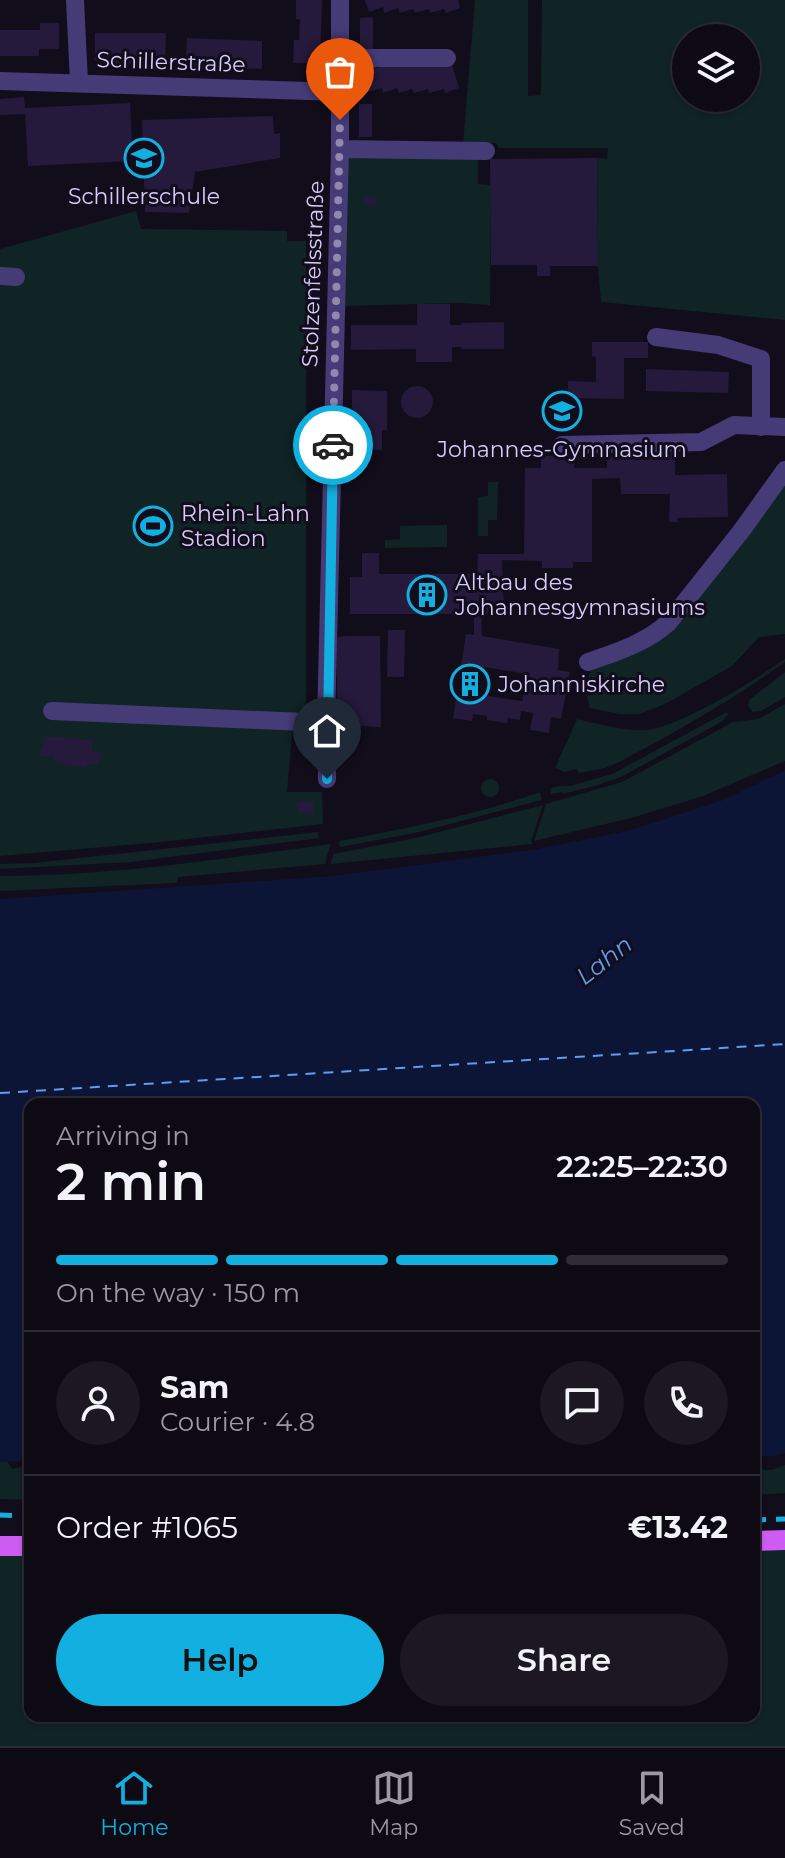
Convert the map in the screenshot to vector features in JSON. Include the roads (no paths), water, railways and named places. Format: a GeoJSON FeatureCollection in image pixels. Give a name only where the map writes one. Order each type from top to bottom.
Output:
{"type":"FeatureCollection","features":[{"type":"Feature","properties":{"kind":"main road"},"geometry":{"type":"LineString","coordinates":[[760,1541],[785,1540]]}},
{"type":"Feature","properties":{"kind":"main road"},"geometry":{"type":"LineString","coordinates":[[0,1546],[24,1546]]}},
{"type":"Feature","properties":{"kind":"street"},"geometry":{"type":"LineString","coordinates":[[75,0],[79,82]]}},
{"type":"Feature","properties":{"kind":"street","name":"Stolzenfelsstraße"},"geometry":{"type":"LineString","coordinates":[[327,779],[340,149],[340,0]]}},
{"type":"Feature","properties":{"kind":"street"},"geometry":{"type":"LineString","coordinates":[[340,58],[447,58]]}},
{"type":"Feature","properties":{"kind":"street","name":"Schillerstraße"},"geometry":{"type":"LineString","coordinates":[[0,81],[340,92]]}},
{"type":"Feature","properties":{"kind":"street"},"geometry":{"type":"LineString","coordinates":[[340,149],[486,151]]}},
{"type":"Feature","properties":{"kind":"street"},"geometry":{"type":"LineString","coordinates":[[656,337],[718,345],[761,359],[761,427]]}},
{"type":"Feature","properties":{"kind":"street"},"geometry":{"type":"LineString","coordinates":[[562,445],[701,442],[734,425],[785,427]]}},
{"type":"Feature","properties":{"kind":"street"},"geometry":{"type":"LineString","coordinates":[[588,662],[636,645],[669,622],[785,470]]}},
{"type":"Feature","properties":{"kind":"street"},"geometry":{"type":"LineString","coordinates":[[52,711],[326,723]]}},
{"type":"Feature","properties":{"kind":"water","name":"Lahn"},"geometry":{"type":"Polygon","coordinates":[[[785,770],[785,1453],[760,1456],[760,1098],[24,1098],[24,1461],[0,1462],[0,899],[333,876],[532,850],[631,830],[726,799],[785,770]]]}},
{"type":"Feature","properties":{"kind":"railway"},"geometry":{"type":"LineString","coordinates":[[0,1515],[24,1516]]}},
{"type":"Feature","properties":{"kind":"railway"},"geometry":{"type":"LineString","coordinates":[[760,1520],[785,1519]]}},
{"type":"Feature","properties":{"kind":"place","name":"Schillerschule"},"geometry":{"type":"Point","coordinates":[144,158]}},
{"type":"Feature","properties":{"kind":"place","name":"Johannes-Gymnasium"},"geometry":{"type":"Point","coordinates":[562,411]}},
{"type":"Feature","properties":{"kind":"place","name":"Rhein-Lahn Stadion"},"geometry":{"type":"Point","coordinates":[153,526]}},
{"type":"Feature","properties":{"kind":"place","name":"Altbau des Johannesgymnasiums"},"geometry":{"type":"Point","coordinates":[427,595]}},
{"type":"Feature","properties":{"kind":"place","name":"Johanniskirche"},"geometry":{"type":"Point","coordinates":[470,684]}}]}
